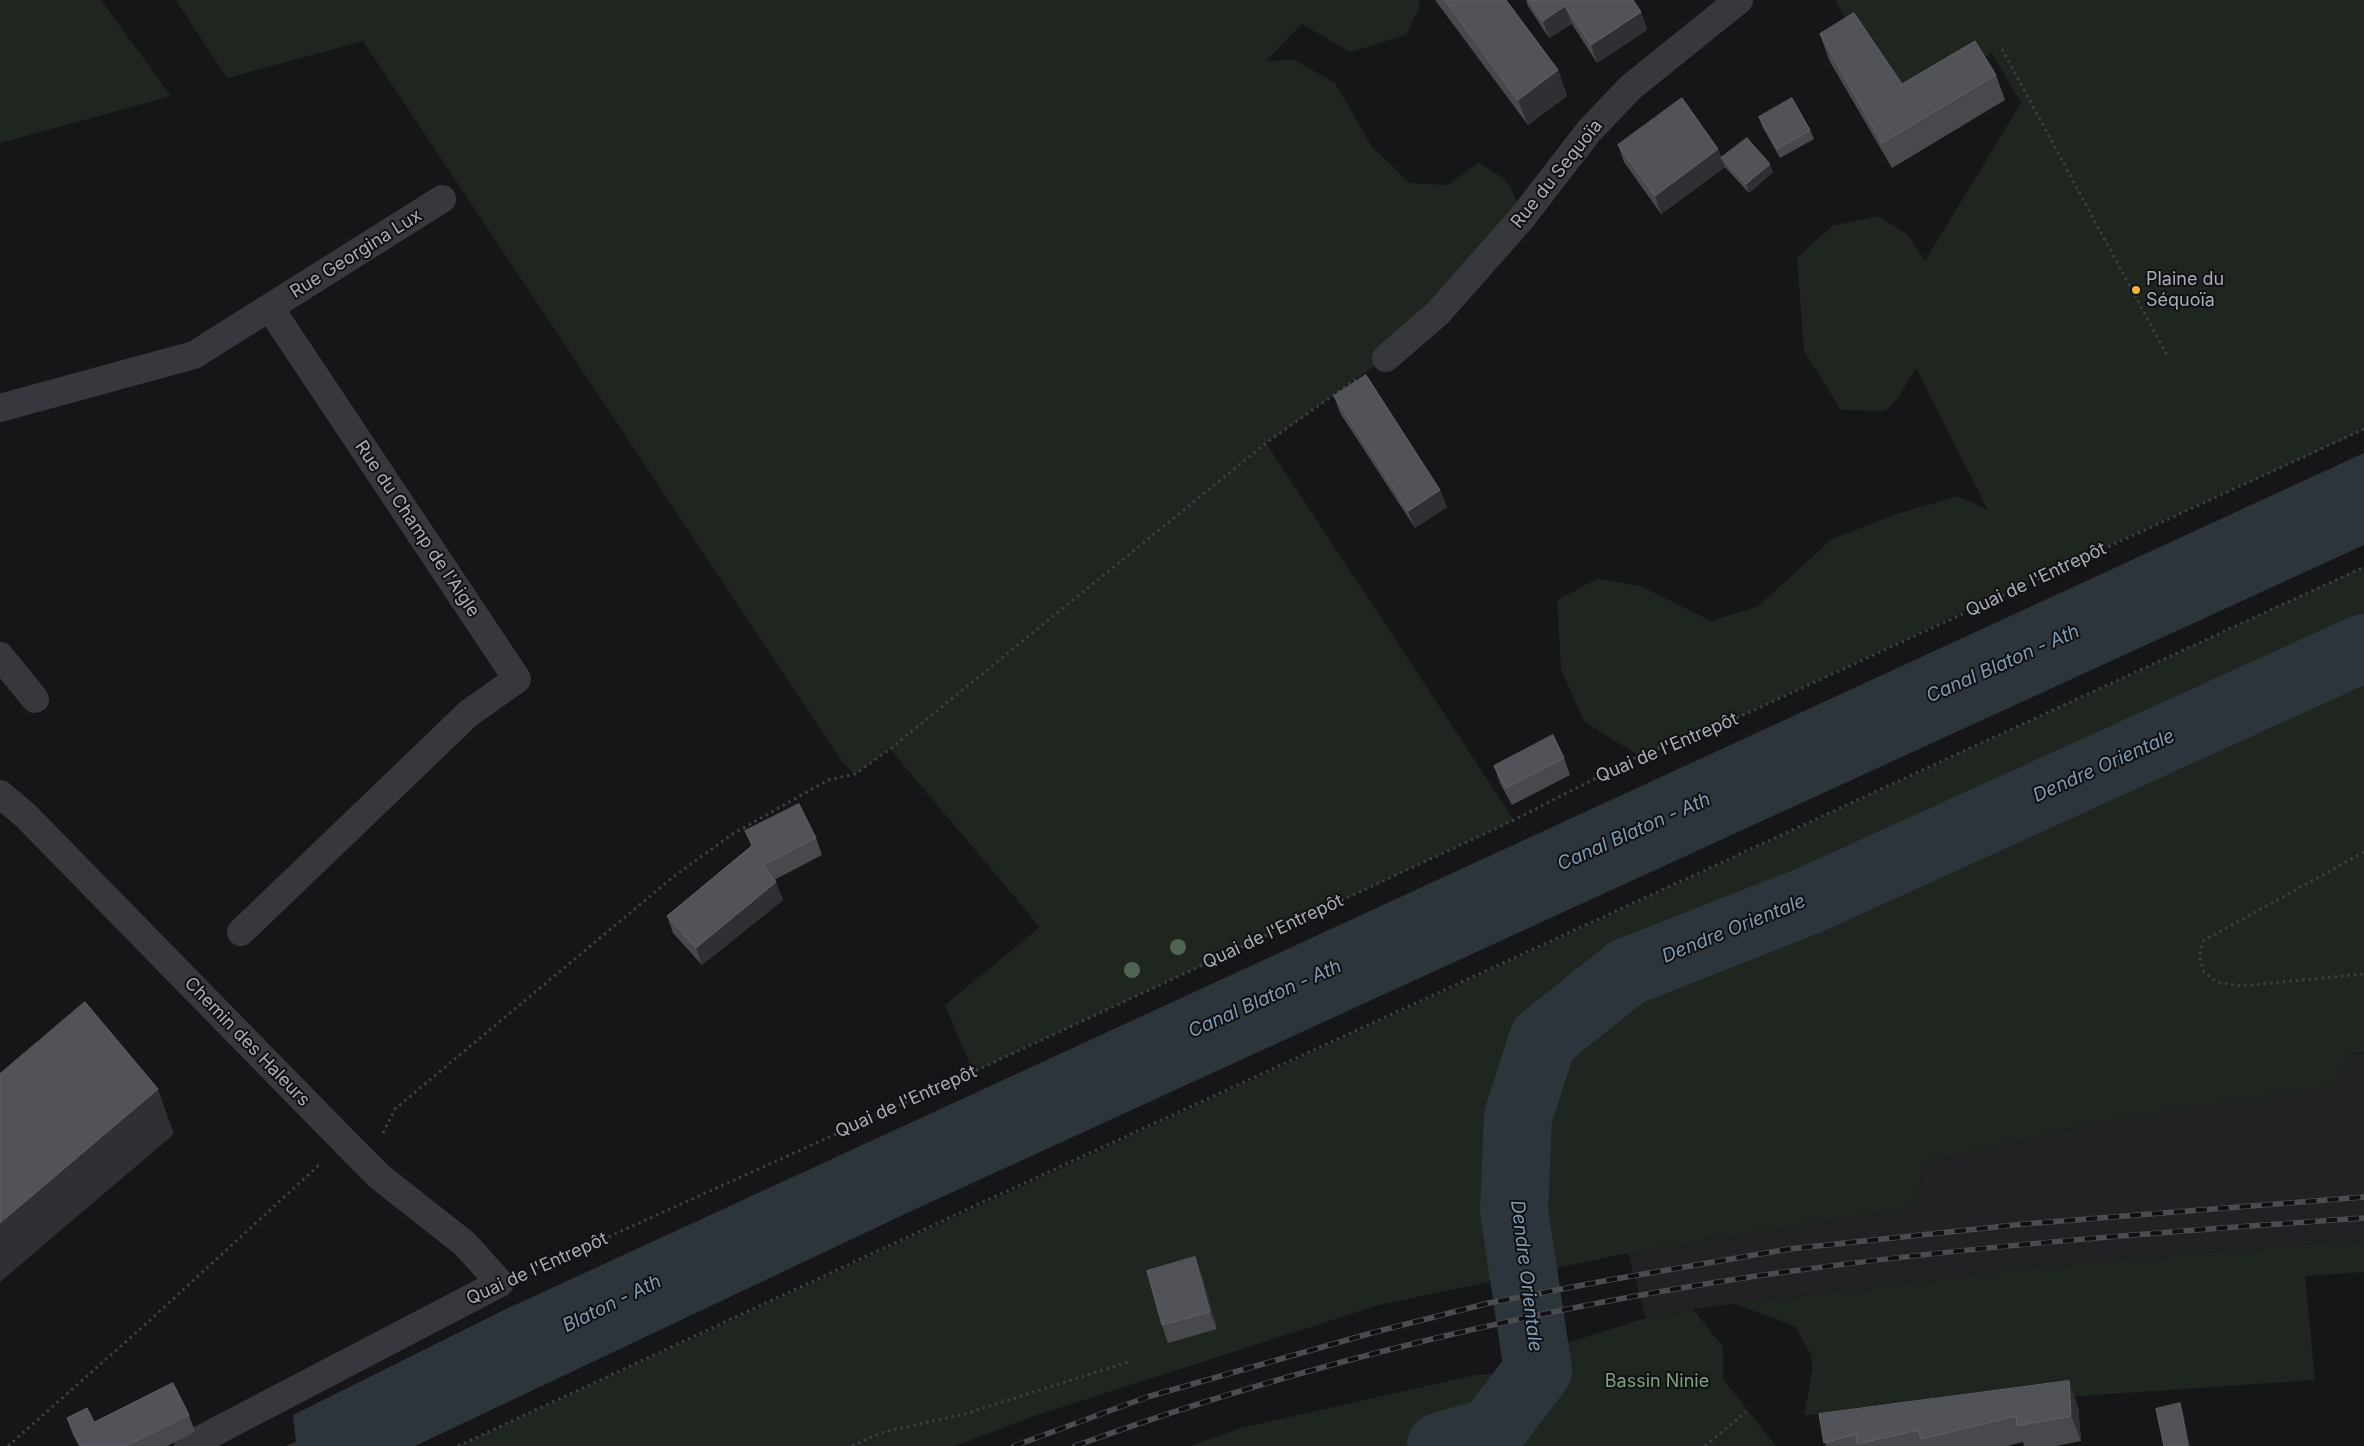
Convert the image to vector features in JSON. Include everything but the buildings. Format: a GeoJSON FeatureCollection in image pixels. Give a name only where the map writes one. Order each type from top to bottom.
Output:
{"type":"FeatureCollection","features":[{"type":"Feature","properties":{"kind":"street","name":"Rue du Sequoïa"},"geometry":{"type":"LineString","coordinates":[[1386,358],[1438,313],[1521,219],[1589,131],[1631,87],[1739,0]]}},
{"type":"Feature","properties":{"kind":"street","name":"Rue Georgina Lux"},"geometry":{"type":"LineString","coordinates":[[270,308],[442,199]]}},
{"type":"Feature","properties":{"kind":"street"},"geometry":{"type":"LineString","coordinates":[[0,408],[194,355],[270,308]]}},
{"type":"Feature","properties":{"kind":"street","name":"Rue du Champ de l'Aigle"},"geometry":{"type":"LineString","coordinates":[[241,932],[468,714],[516,679],[270,308]]}},
{"type":"Feature","properties":{"kind":"street"},"geometry":{"type":"LineString","coordinates":[[0,656],[35,699]]}},
{"type":"Feature","properties":{"kind":"street","name":"Chemin des Haleurs"},"geometry":{"type":"LineString","coordinates":[[0,794],[25,815],[380,1177],[465,1244],[500,1282]]}},
{"type":"Feature","properties":{"kind":"street","name":"Quai de l'Entrepôt"},"geometry":{"type":"LineString","coordinates":[[188,1446],[500,1282]]}},
{"type":"Feature","properties":{"kind":"path"},"geometry":{"type":"LineString","coordinates":[[2002,49],[2167,355]]}},
{"type":"Feature","properties":{"kind":"path"},"geometry":{"type":"LineString","coordinates":[[367,1163],[395,1109],[673,877],[731,835],[828,780],[855,774],[883,754],[1266,443],[1386,358]]}},
{"type":"Feature","properties":{"kind":"path","name":"Quai de l'Entrepôt"},"geometry":{"type":"LineString","coordinates":[[500,1282],[595,1243],[973,1072],[1514,820],[1639,756],[1739,717],[2364,429]]}},
{"type":"Feature","properties":{"kind":"path"},"geometry":{"type":"LineString","coordinates":[[458,1446],[959,1213],[2364,567]]}},
{"type":"Feature","properties":{"kind":"path"},"geometry":{"type":"LineString","coordinates":[[2364,852],[2203,941],[2199,957],[2204,972],[2217,982],[2240,986],[2364,974]]}},
{"type":"Feature","properties":{"kind":"path"},"geometry":{"type":"LineString","coordinates":[[8,1446],[147,1323],[344,1141]]}},
{"type":"Feature","properties":{"kind":"path"},"geometry":{"type":"LineString","coordinates":[[852,1446],[880,1433],[968,1413],[1128,1362]]}},
{"type":"Feature","properties":{"kind":"path"},"geometry":{"type":"LineString","coordinates":[[1705,1446],[1746,1412]]}},
{"type":"Feature","properties":{"kind":"shaded area"},"geometry":{"type":"Polygon","coordinates":[[[2364,1053],[2364,1240],[2071,1264],[1693,1309],[1646,1318],[1628,1253],[1919,1205],[1921,1162],[2049,1134],[2349,1054],[2364,1053]]]}},
{"type":"Feature","properties":{"kind":"green space"},"geometry":{"type":"Polygon","coordinates":[[[0,0],[101,0],[171,96],[0,143],[0,0]]]}},
{"type":"Feature","properties":{"kind":"green space"},"geometry":{"type":"Polygon","coordinates":[[[176,0],[1419,0],[1419,8],[1406,35],[1350,52],[1302,24],[1266,61],[1295,60],[1335,83],[1372,147],[1410,183],[1447,185],[1479,163],[1498,175],[1509,185],[1521,219],[1386,358],[1266,443],[1514,820],[973,1072],[945,1005],[1040,927],[890,749],[855,774],[844,764],[363,41],[227,78],[176,0]]]}},
{"type":"Feature","properties":{"kind":"green space","name":"Plaine du Séquoïa"},"geometry":{"type":"Polygon","coordinates":[[[1835,0],[2364,0],[2364,430],[2028,582],[1739,717],[1639,756],[1584,721],[1561,669],[1557,600],[1597,579],[1640,586],[1711,621],[1757,607],[1832,539],[1897,514],[1958,496],[1988,510],[1916,368],[1898,398],[1885,411],[1841,410],[1804,351],[1797,258],[1832,226],[1879,216],[1908,235],[1925,261],[2021,103],[1992,53],[1935,85],[1912,109],[1859,41],[1835,0]]]}},
{"type":"Feature","properties":{"kind":"green space"},"geometry":{"type":"Polygon","coordinates":[[[2364,567],[2364,1052],[2349,1054],[2333,1085],[2092,1122],[2049,1134],[1921,1162],[1919,1205],[1628,1253],[1379,1305],[1034,1416],[955,1446],[459,1446],[2364,567]]]}},
{"type":"Feature","properties":{"kind":"green space"},"geometry":{"type":"Polygon","coordinates":[[[2364,1240],[2364,1272],[2305,1276],[2315,1380],[1804,1415],[1813,1368],[1811,1355],[1795,1326],[1735,1304],[2071,1264],[2364,1240]]]}},
{"type":"Feature","properties":{"kind":"green space","name":"Bassin Ninie"},"geometry":{"type":"Polygon","coordinates":[[[1693,1309],[1723,1347],[1723,1379],[1776,1446],[1190,1446],[1241,1428],[1475,1375],[1538,1370],[1570,1342],[1646,1318],[1693,1309]]]}},
{"type":"Feature","properties":{"kind":"water"},"geometry":{"type":"Polygon","coordinates":[[[2364,453],[2364,545],[907,1213],[415,1446],[285,1446],[296,1442],[293,1415],[502,1311],[2364,453]]]}},
{"type":"Feature","properties":{"kind":"waterway","name":"Dendre Orientale"},"geometry":{"type":"LineString","coordinates":[[1441,1446],[1491,1432],[1538,1370],[1514,1211],[1518,1117],[1543,1039],[1627,972],[1810,900],[2364,648]]}},
{"type":"Feature","properties":{"kind":"railway"},"geometry":{"type":"LineString","coordinates":[[1014,1446],[1147,1397],[1375,1332],[1489,1303],[1609,1280],[1789,1249],[2024,1224],[2364,1197]]}},
{"type":"Feature","properties":{"kind":"railway"},"geometry":{"type":"LineString","coordinates":[[1075,1446],[1249,1388],[1339,1363],[1520,1319],[1611,1301],[1792,1271],[2006,1246],[2364,1218]]}},
{"type":"Feature","properties":{"kind":"place","name":"Plaine du Séquoïa"},"geometry":{"type":"Point","coordinates":[2136,290]}},
{"type":"Feature","properties":{"kind":"water label","name":"Canal Blaton - Ath"},"geometry":{"type":"Point","coordinates":[2003,664]}},
{"type":"Feature","properties":{"kind":"water label","name":"Canal Blaton - Ath"},"geometry":{"type":"Point","coordinates":[1634,832]}},
{"type":"Feature","properties":{"kind":"water label","name":"Canal Blaton - Ath"},"geometry":{"type":"Point","coordinates":[1265,999]}},
{"type":"Feature","properties":{"kind":"water label","name":"Blaton - Ath"},"geometry":{"type":"Point","coordinates":[612,1304]}}]}
